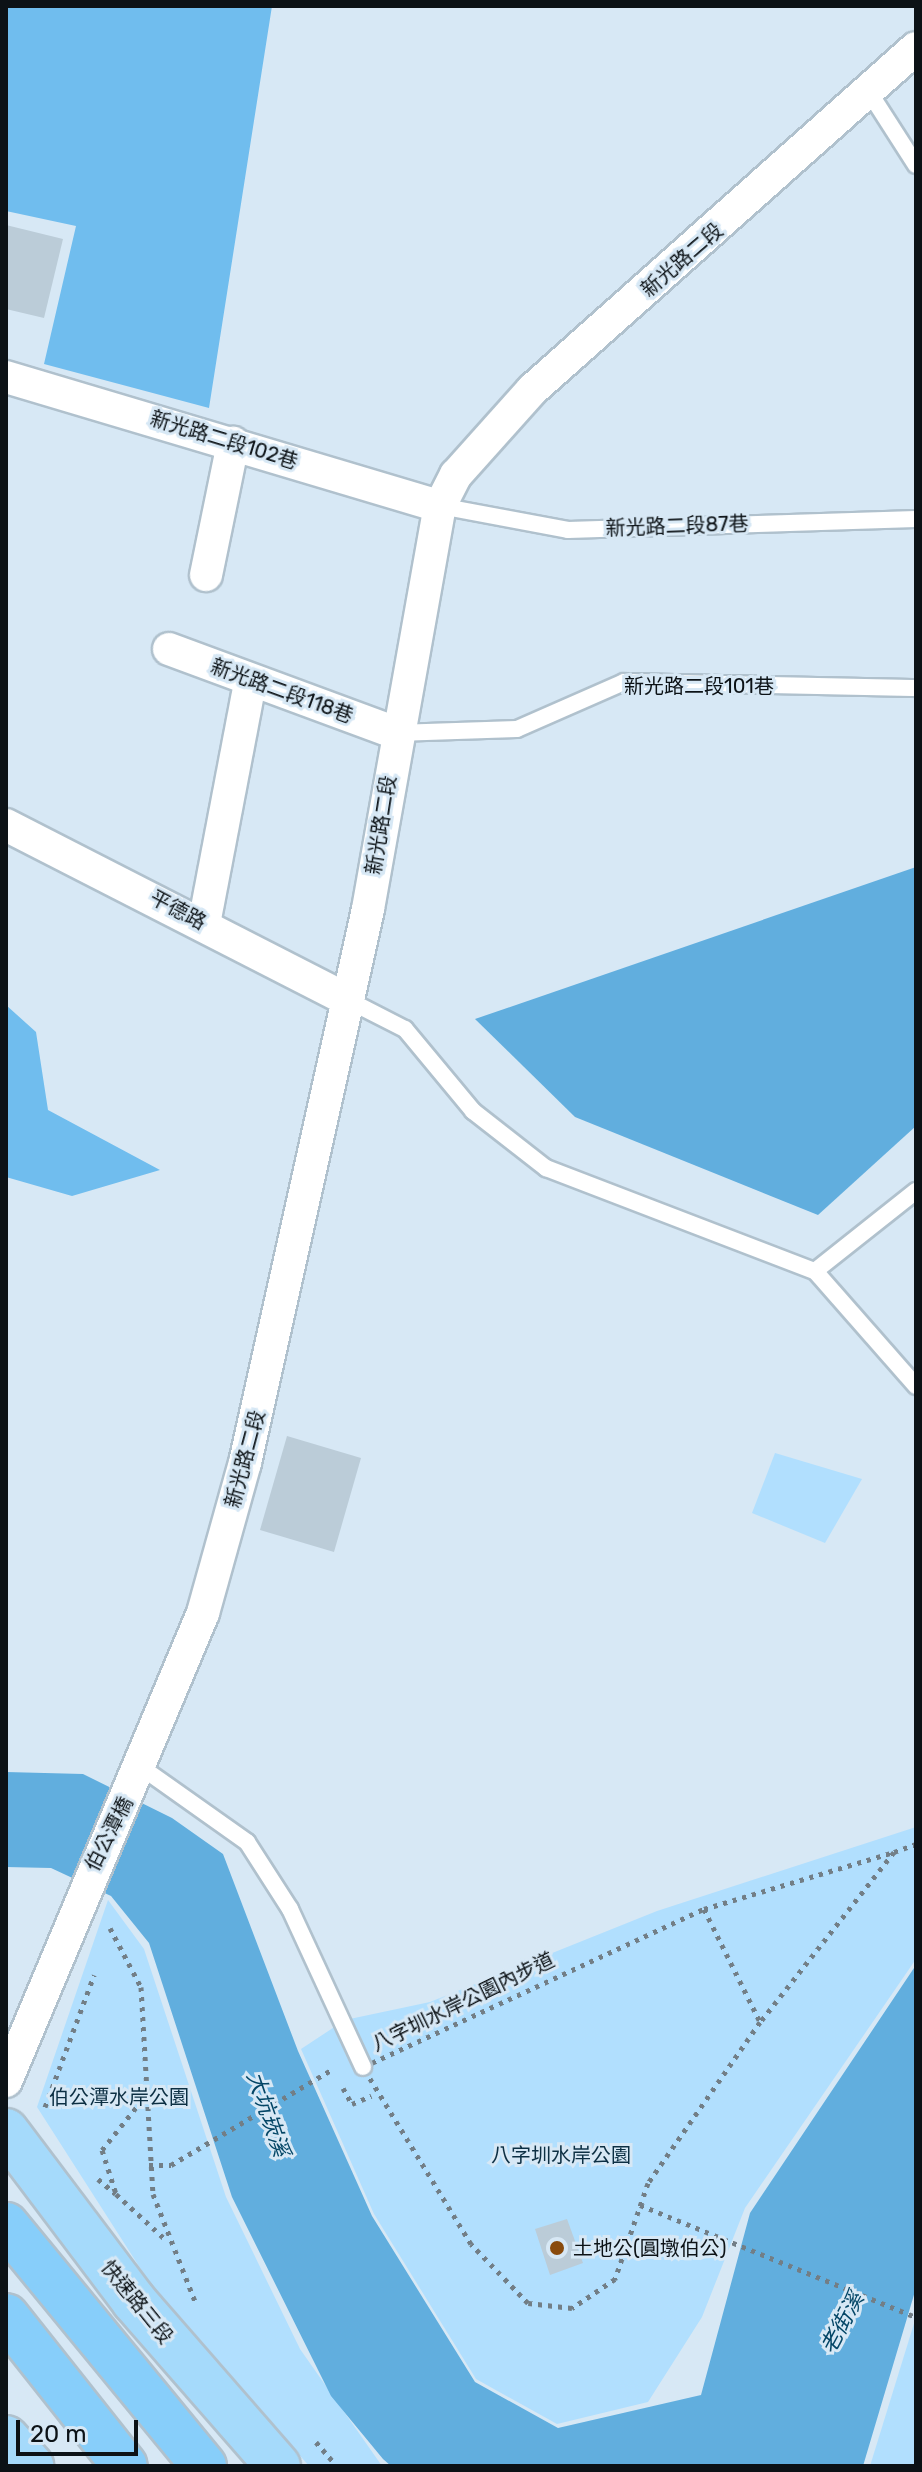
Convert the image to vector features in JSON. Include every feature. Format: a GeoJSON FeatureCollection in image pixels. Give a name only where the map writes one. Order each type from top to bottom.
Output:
{"type":"FeatureCollection","features":[{"type":"Feature","properties":{"kind":"highway"},"geometry":{"type":"LineString","coordinates":[[6,2225],[204,2466]]}},
{"type":"Feature","properties":{"kind":"highway"},"geometry":{"type":"LineString","coordinates":[[6,2316],[125,2466]]}},
{"type":"Feature","properties":{"kind":"main road","name":"快速路三段"},"geometry":{"type":"LineString","coordinates":[[6,2131],[134,2301],[278,2466]]}},
{"type":"Feature","properties":{"kind":"main road"},"geometry":{"type":"LineString","coordinates":[[6,2438],[31,2466]]}},
{"type":"Feature","properties":{"kind":"street","name":"新光路二段"},"geometry":{"type":"LineString","coordinates":[[138,1773],[203,1613],[245,1463],[348,1000],[440,506],[456,475],[532,390],[871,95],[916,48]]}},
{"type":"Feature","properties":{"kind":"street","name":"新光路二段102巷"},"geometry":{"type":"LineString","coordinates":[[6,377],[440,506]]}},
{"type":"Feature","properties":{"kind":"street"},"geometry":{"type":"LineString","coordinates":[[206,575],[233,443]]}},
{"type":"Feature","properties":{"kind":"street","name":"新光路二段118巷"},"geometry":{"type":"LineString","coordinates":[[169,649],[396,733]]}},
{"type":"Feature","properties":{"kind":"street"},"geometry":{"type":"LineString","coordinates":[[204,924],[248,693]]}},
{"type":"Feature","properties":{"kind":"street","name":"平德路"},"geometry":{"type":"LineString","coordinates":[[6,825],[348,1000]]}},
{"type":"Feature","properties":{"kind":"street","name":"伯公潭橋"},"geometry":{"type":"LineString","coordinates":[[6,2081],[78,1899],[138,1773]]}},
{"type":"Feature","properties":{"kind":"lane"},"geometry":{"type":"LineString","coordinates":[[871,95],[916,165]]}},
{"type":"Feature","properties":{"kind":"lane","name":"新光路二段87巷"},"geometry":{"type":"LineString","coordinates":[[440,506],[568,530],[916,519]]}},
{"type":"Feature","properties":{"kind":"lane","name":"新光路二段101巷"},"geometry":{"type":"LineString","coordinates":[[396,733],[517,729],[624,682],[916,688]]}},
{"type":"Feature","properties":{"kind":"lane"},"geometry":{"type":"LineString","coordinates":[[348,1000],[405,1029],[473,1111],[546,1168],[815,1271],[916,1386]]}},
{"type":"Feature","properties":{"kind":"lane"},"geometry":{"type":"LineString","coordinates":[[815,1271],[916,1191]]}},
{"type":"Feature","properties":{"kind":"lane"},"geometry":{"type":"LineString","coordinates":[[138,1773],[247,1842],[290,1909],[363,2067]]}},
{"type":"Feature","properties":{"kind":"path","name":"八字圳水岸公園內步道"},"geometry":{"type":"LineString","coordinates":[[760,2022],[640,2205],[615,2279],[572,2308],[528,2303],[471,2244],[363,2067],[704,1909],[916,1844]]}},
{"type":"Feature","properties":{"kind":"path"},"geometry":{"type":"LineString","coordinates":[[704,1909],[760,2022],[894,1852]]}},
{"type":"Feature","properties":{"kind":"path"},"geometry":{"type":"LineString","coordinates":[[78,1899],[112,1929],[141,1987],[142,2099],[149,2165],[168,2241],[199,2310]]}},
{"type":"Feature","properties":{"kind":"path"},"geometry":{"type":"LineString","coordinates":[[106,1944],[112,1929]]}},
{"type":"Feature","properties":{"kind":"path"},"geometry":{"type":"LineString","coordinates":[[50,2115],[44,2105],[101,1958]]}},
{"type":"Feature","properties":{"kind":"path"},"geometry":{"type":"LineString","coordinates":[[149,2165],[171,2165],[318,2073]]}},
{"type":"Feature","properties":{"kind":"path"},"geometry":{"type":"LineString","coordinates":[[116,2194],[102,2150],[142,2099]]}},
{"type":"Feature","properties":{"kind":"path"},"geometry":{"type":"LineString","coordinates":[[94,2174],[168,2241]]}},
{"type":"Feature","properties":{"kind":"path"},"geometry":{"type":"LineString","coordinates":[[640,2205],[916,2317]]}},
{"type":"Feature","properties":{"kind":"path"},"geometry":{"type":"LineString","coordinates":[[308,2433],[337,2466]]}},
{"type":"Feature","properties":{"kind":"green space"},"geometry":{"type":"Polygon","coordinates":[[[775,1453],[862,1479],[825,1543],[752,1513],[775,1453]]]}},
{"type":"Feature","properties":{"kind":"green space","name":"八字圳水岸公園"},"geometry":{"type":"Polygon","coordinates":[[[916,1827],[916,1959],[745,2208],[702,2317],[648,2402],[557,2424],[476,2379],[374,2214],[301,2049],[345,2020],[430,2002],[657,1911],[916,1827]]]}},
{"type":"Feature","properties":{"kind":"green space","name":"伯公潭水岸公園"},"geometry":{"type":"Polygon","coordinates":[[[108,1900],[144,1949],[226,2197],[300,2349],[382,2466],[309,2466],[151,2285],[37,2107],[108,1900]]]}},
{"type":"Feature","properties":{"kind":"green space"},"geometry":{"type":"Polygon","coordinates":[[[916,2317],[916,2466],[870,2466],[916,2317]]]}},
{"type":"Feature","properties":{"kind":"shaded area"},"geometry":{"type":"Polygon","coordinates":[[[6,6],[272,6],[209,408],[44,364],[76,226],[6,211],[6,6]]]}},
{"type":"Feature","properties":{"kind":"shaded area"},"geometry":{"type":"Polygon","coordinates":[[[6,1005],[36,1032],[48,1110],[160,1170],[72,1196],[6,1177],[6,1005]]]}},
{"type":"Feature","properties":{"kind":"water"},"geometry":{"type":"Polygon","coordinates":[[[916,867],[916,1126],[818,1215],[575,1117],[475,1019],[916,867]]]}},
{"type":"Feature","properties":{"kind":"water"},"geometry":{"type":"Polygon","coordinates":[[[6,1772],[83,1774],[172,1818],[223,1854],[298,2051],[372,2216],[475,2382],[558,2428],[701,2395],[750,2213],[916,1965],[916,2288],[863,2466],[391,2466],[331,2396],[232,2197],[149,1943],[111,1896],[51,1868],[6,1867],[6,1772]]]}},
{"type":"Feature","properties":{"kind":"building"},"geometry":{"type":"Polygon","coordinates":[[[6,225],[63,239],[44,318],[6,309],[6,225]]]}},
{"type":"Feature","properties":{"kind":"building"},"geometry":{"type":"Polygon","coordinates":[[[287,1436],[361,1458],[334,1552],[260,1530],[287,1436]]]}},
{"type":"Feature","properties":{"kind":"building"},"geometry":{"type":"Polygon","coordinates":[[[567,2219],[583,2263],[550,2275],[535,2229],[567,2219]]]}},
{"type":"Feature","properties":{"kind":"place","name":"土地公(圓墩伯公)"},"geometry":{"type":"Point","coordinates":[557,2248]}},
{"type":"Feature","properties":{"kind":"water label","name":"大坑崁溪"},"geometry":{"type":"Point","coordinates":[268,2114]}},
{"type":"Feature","properties":{"kind":"water label","name":"老街溪"},"geometry":{"type":"Point","coordinates":[842,2323]}}]}
